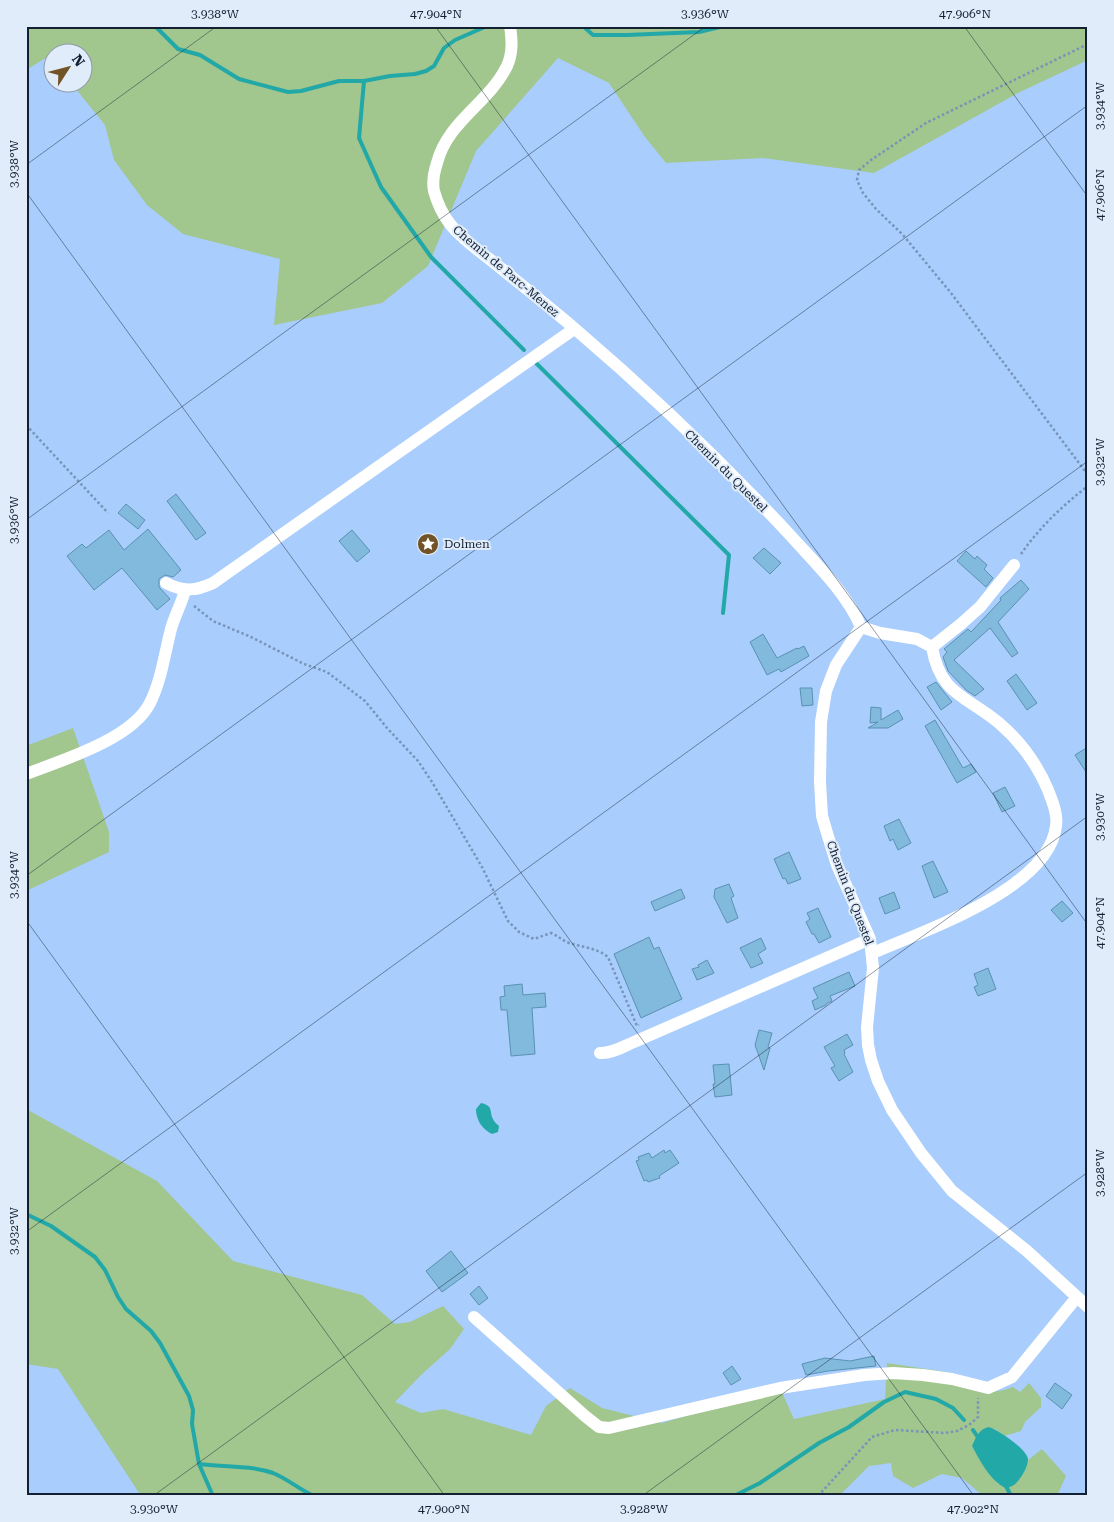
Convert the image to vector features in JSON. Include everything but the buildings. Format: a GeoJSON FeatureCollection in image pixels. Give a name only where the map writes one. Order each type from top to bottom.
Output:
{"type":"FeatureCollection","features":[{"type":"Feature","properties":{"kind":"street","name":"Chemin de Parc-Menez"},"geometry":{"type":"LineString","coordinates":[[510,26],[512,42],[508,65],[501,76],[445,141],[433,176],[434,191],[443,213],[461,236],[574,329]]}},
{"type":"Feature","properties":{"kind":"street"},"geometry":{"type":"LineString","coordinates":[[166,583],[184,593],[213,583],[574,329]]}},
{"type":"Feature","properties":{"kind":"street","name":"Chemin du Questel"},"geometry":{"type":"LineString","coordinates":[[574,329],[671,416],[762,505],[810,558],[856,614],[861,627],[836,665],[826,691],[821,722],[820,782],[822,816],[827,833],[838,865],[870,939],[873,953],[867,1027],[868,1046],[878,1081],[892,1110],[921,1153],[952,1191],[1027,1251],[1088,1306]]}},
{"type":"Feature","properties":{"kind":"street"},"geometry":{"type":"LineString","coordinates":[[932,646],[962,624],[980,607],[1014,565]]}},
{"type":"Feature","properties":{"kind":"street"},"geometry":{"type":"LineString","coordinates":[[26,774],[82,752],[122,733],[142,715],[150,704],[158,684],[174,615],[184,593]]}},
{"type":"Feature","properties":{"kind":"street"},"geometry":{"type":"LineString","coordinates":[[861,627],[880,634],[917,639],[932,646]]}},
{"type":"Feature","properties":{"kind":"street"},"geometry":{"type":"LineString","coordinates":[[873,953],[981,906],[1002,894],[1032,868],[1054,836],[1056,826],[1054,808],[1049,794],[1033,762],[1022,747],[998,722],[958,695],[947,683],[934,660],[932,646]]}},
{"type":"Feature","properties":{"kind":"street"},"geometry":{"type":"LineString","coordinates":[[600,1053],[603,1054],[634,1042],[870,939]]}},
{"type":"Feature","properties":{"kind":"street"},"geometry":{"type":"LineString","coordinates":[[474,1317],[585,1416],[599,1427],[609,1428],[780,1388],[864,1375],[893,1373],[923,1375],[952,1379],[988,1388],[1012,1377],[1077,1297]]}},
{"type":"Feature","properties":{"kind":"path"},"geometry":{"type":"LineString","coordinates":[[1088,44],[926,123],[871,160],[859,170],[857,180],[863,193],[876,209],[903,235],[951,293],[1088,475]]}},
{"type":"Feature","properties":{"kind":"path"},"geometry":{"type":"LineString","coordinates":[[26,426],[108,513]]}},
{"type":"Feature","properties":{"kind":"path"},"geometry":{"type":"LineString","coordinates":[[1014,565],[1030,541],[1048,521],[1064,504],[1088,486]]}},
{"type":"Feature","properties":{"kind":"path"},"geometry":{"type":"LineString","coordinates":[[184,593],[203,614],[213,621],[251,637],[304,664],[326,672],[366,701],[387,728],[418,761],[432,782],[482,867],[508,921],[519,932],[534,939],[551,933],[569,943],[601,951],[608,956],[637,1026],[645,1022]]}},
{"type":"Feature","properties":{"kind":"path"},"geometry":{"type":"LineString","coordinates":[[818,1496],[872,1437],[895,1430],[945,1433],[957,1431],[969,1425],[978,1417],[979,1386]]}},
{"type":"Feature","properties":{"kind":"shaded area"},"geometry":{"type":"Polygon","coordinates":[[[26,26],[1088,26],[1088,60],[1020,92],[874,173],[763,158],[666,163],[645,137],[609,83],[558,58],[476,151],[428,266],[382,303],[274,325],[280,259],[183,234],[147,205],[114,160],[105,125],[78,92],[92,92],[92,42],[42,42],[42,60],[26,70],[26,26]]]}},
{"type":"Feature","properties":{"kind":"shaded area"},"geometry":{"type":"Polygon","coordinates":[[[73,728],[109,832],[109,852],[26,891],[26,746],[73,728]]]}},
{"type":"Feature","properties":{"kind":"shaded area"},"geometry":{"type":"Polygon","coordinates":[[[481,1103],[489,1107],[493,1120],[499,1126],[498,1132],[492,1134],[480,1124],[476,1109],[481,1103]]]}},
{"type":"Feature","properties":{"kind":"shaded area"},"geometry":{"type":"Polygon","coordinates":[[[26,1109],[157,1181],[233,1261],[362,1295],[395,1324],[410,1322],[443,1306],[464,1329],[450,1349],[395,1402],[421,1413],[443,1409],[531,1435],[546,1406],[570,1388],[602,1408],[662,1423],[780,1388],[794,1419],[885,1399],[887,1363],[947,1372],[992,1392],[1013,1387],[1020,1392],[1029,1383],[1041,1398],[1041,1407],[1025,1422],[1021,1431],[1004,1436],[995,1429],[972,1446],[998,1484],[1024,1473],[1028,1460],[1042,1449],[1066,1476],[1057,1496],[983,1496],[962,1478],[942,1474],[913,1488],[893,1476],[891,1463],[869,1466],[839,1496],[141,1496],[58,1369],[26,1364],[26,1109]]]}},
{"type":"Feature","properties":{"kind":"shaded area"},"geometry":{"type":"Polygon","coordinates":[[[989,1427],[1018,1445],[1028,1459],[1027,1466],[1022,1475],[1010,1487],[1005,1488],[995,1480],[986,1470],[972,1446],[980,1432],[989,1427]]]}},
{"type":"Feature","properties":{"kind":"waterway"},"geometry":{"type":"LineString","coordinates":[[155,26],[178,49],[200,55],[239,79],[288,92],[301,91],[339,81],[364,81],[426,71],[434,66],[444,48],[455,40],[487,26]]}},
{"type":"Feature","properties":{"kind":"waterway"},"geometry":{"type":"LineString","coordinates":[[583,26],[593,35],[699,32],[724,26]]}},
{"type":"Feature","properties":{"kind":"waterway"},"geometry":{"type":"LineString","coordinates":[[364,81],[359,138],[381,187],[431,257],[524,350]]}},
{"type":"Feature","properties":{"kind":"waterway"},"geometry":{"type":"LineString","coordinates":[[535,362],[729,555],[723,613]]}},
{"type":"Feature","properties":{"kind":"waterway"},"geometry":{"type":"LineString","coordinates":[[26,1214],[51,1226],[95,1257],[105,1270],[126,1309],[151,1331],[160,1343],[189,1396],[193,1410],[192,1424],[199,1464],[213,1496]]}},
{"type":"Feature","properties":{"kind":"waterway"},"geometry":{"type":"LineString","coordinates":[[734,1496],[760,1483],[819,1443],[849,1427],[884,1402],[905,1392],[936,1399],[953,1408],[964,1420]]}},
{"type":"Feature","properties":{"kind":"waterway"},"geometry":{"type":"LineString","coordinates":[[973,1430],[979,1439]]}},
{"type":"Feature","properties":{"kind":"waterway"},"geometry":{"type":"LineString","coordinates":[[199,1464],[264,1470],[278,1475],[314,1496]]}},
{"type":"Feature","properties":{"kind":"waterway"},"geometry":{"type":"LineString","coordinates":[[1005,1484],[1011,1496]]}},
{"type":"Feature","properties":{"kind":"place","name":"Dolmen"},"geometry":{"type":"Point","coordinates":[428,544]}}]}
